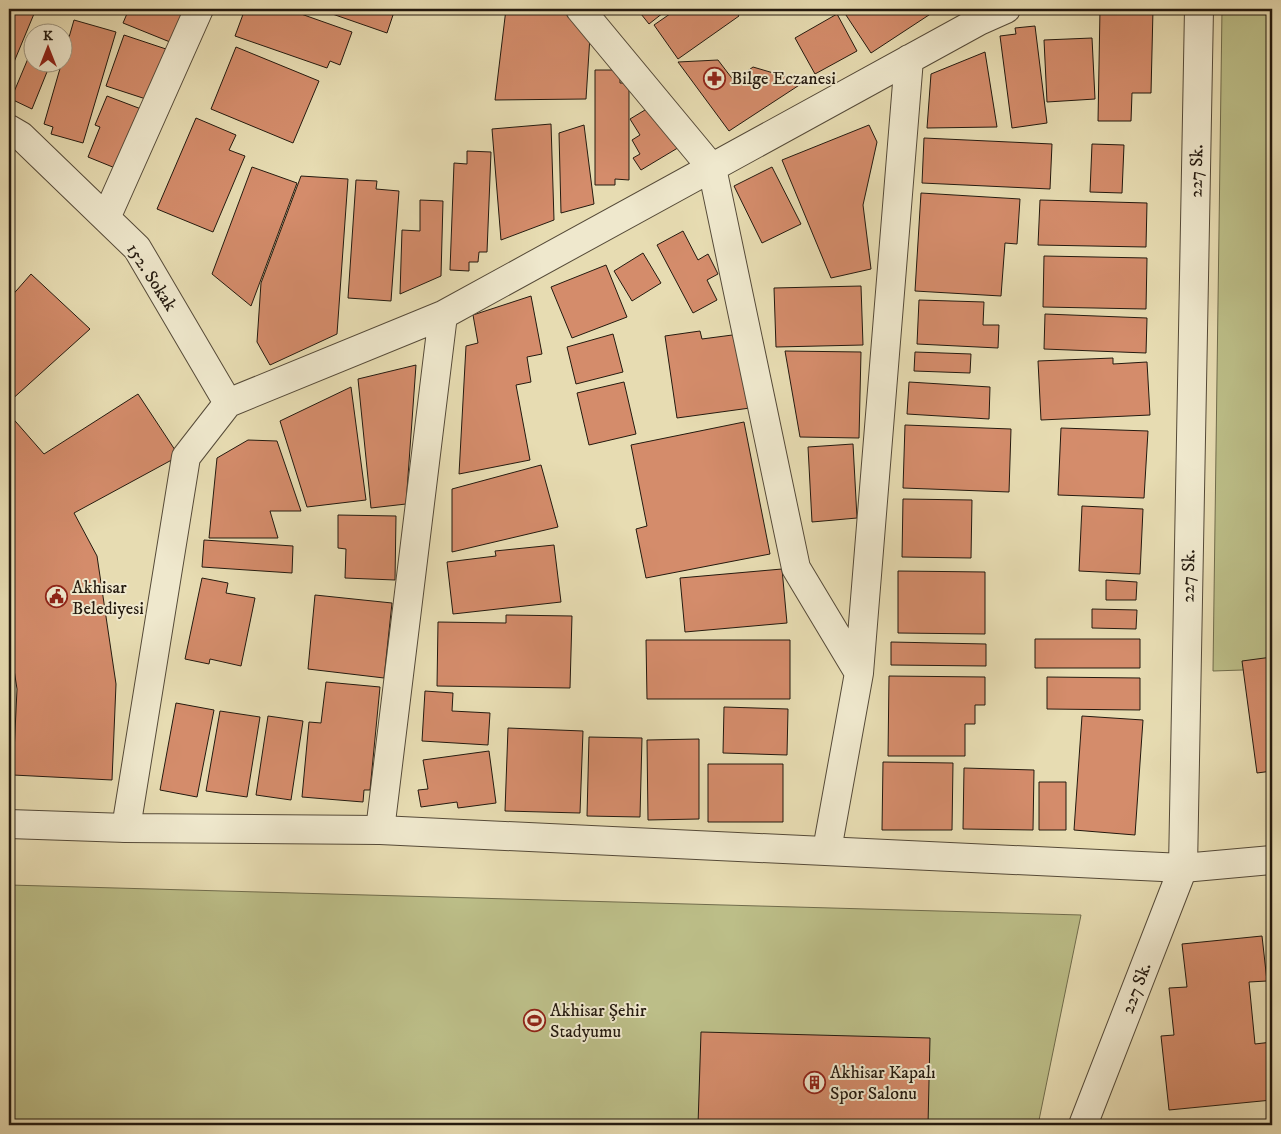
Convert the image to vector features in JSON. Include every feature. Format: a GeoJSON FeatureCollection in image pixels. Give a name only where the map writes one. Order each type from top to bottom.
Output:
{"type":"FeatureCollection","features":[{"type":"Feature","properties":{"kind":"street"},"geometry":{"type":"LineString","coordinates":[[106,218],[199,9]]}},
{"type":"Feature","properties":{"kind":"street"},"geometry":{"type":"LineString","coordinates":[[580,9],[712,168],[796,568],[859,673]]}},
{"type":"Feature","properties":{"kind":"street"},"geometry":{"type":"LineString","coordinates":[[126,828],[186,457],[228,403],[443,315],[910,59],[975,15],[1006,9]]}},
{"type":"Feature","properties":{"kind":"street","name":"227 Sk."},"geometry":{"type":"LineString","coordinates":[[1082,1125],[1183,868],[1199,9]]}},
{"type":"Feature","properties":{"kind":"street"},"geometry":{"type":"LineString","coordinates":[[827,850],[859,673],[910,59]]}},
{"type":"Feature","properties":{"kind":"street","name":"152. Sokak"},"geometry":{"type":"LineString","coordinates":[[9,129],[22,136],[137,248],[228,403]]}},
{"type":"Feature","properties":{"kind":"street"},"geometry":{"type":"LineString","coordinates":[[380,830],[443,315]]}},
{"type":"Feature","properties":{"kind":"street"},"geometry":{"type":"LineString","coordinates":[[9,824],[126,828],[380,830],[1183,868],[1272,860]]}},
{"type":"Feature","properties":{"kind":"green space"},"geometry":{"type":"Polygon","coordinates":[[[1222,9],[1272,9],[1272,669],[1213,671],[1222,9]]]}},
{"type":"Feature","properties":{"kind":"green space","name":"Akhisar Şehir Stadyumu"},"geometry":{"type":"Polygon","coordinates":[[[9,885],[1081,915],[1038,1125],[9,1125],[9,885]]]}},
{"type":"Feature","properties":{"kind":"building"},"geometry":{"type":"Polygon","coordinates":[[[9,9],[36,9],[31,22],[22,22],[22,43],[9,74],[9,9]]]}},
{"type":"Feature","properties":{"kind":"building"},"geometry":{"type":"Polygon","coordinates":[[[129,9],[184,9],[170,42],[123,23],[129,9]]]}},
{"type":"Feature","properties":{"kind":"building"},"geometry":{"type":"Polygon","coordinates":[[[245,9],[287,9],[352,32],[340,65],[330,61],[327,68],[235,36],[245,9]]]}},
{"type":"Feature","properties":{"kind":"building"},"geometry":{"type":"Polygon","coordinates":[[[318,9],[395,9],[387,33],[318,9]]]}},
{"type":"Feature","properties":{"kind":"building"},"geometry":{"type":"Polygon","coordinates":[[[506,9],[563,9],[590,36],[586,99],[495,100],[506,9]]]}},
{"type":"Feature","properties":{"kind":"building"},"geometry":{"type":"Polygon","coordinates":[[[637,9],[668,9],[649,24],[637,9]]]}},
{"type":"Feature","properties":{"kind":"building"},"geometry":{"type":"Polygon","coordinates":[[[677,9],[734,9],[739,16],[678,59],[654,25],[677,9]]]}},
{"type":"Feature","properties":{"kind":"building"},"geometry":{"type":"Polygon","coordinates":[[[842,9],[934,9],[935,11],[871,53],[842,9]]]}},
{"type":"Feature","properties":{"kind":"building"},"geometry":{"type":"Polygon","coordinates":[[[1100,9],[1153,9],[1151,93],[1132,93],[1131,121],[1098,121],[1100,9]]]}},
{"type":"Feature","properties":{"kind":"building"},"geometry":{"type":"Polygon","coordinates":[[[837,14],[857,51],[815,74],[795,38],[837,14]]]}},
{"type":"Feature","properties":{"kind":"building"},"geometry":{"type":"Polygon","coordinates":[[[74,20],[116,32],[83,143],[51,134],[53,127],[44,124],[59,72],[72,72],[72,27],[74,20]]]}},
{"type":"Feature","properties":{"kind":"building"},"geometry":{"type":"Polygon","coordinates":[[[1035,26],[1047,123],[1012,128],[1000,36],[1016,34],[1015,28],[1035,26]]]}},
{"type":"Feature","properties":{"kind":"building"},"geometry":{"type":"Polygon","coordinates":[[[124,35],[169,50],[152,101],[106,86],[124,35]]]}},
{"type":"Feature","properties":{"kind":"building"},"geometry":{"type":"Polygon","coordinates":[[[1092,38],[1095,99],[1047,102],[1044,40],[1092,38]]]}},
{"type":"Feature","properties":{"kind":"building"},"geometry":{"type":"Polygon","coordinates":[[[236,47],[319,81],[293,143],[211,109],[236,47]]]}},
{"type":"Feature","properties":{"kind":"building"},"geometry":{"type":"Polygon","coordinates":[[[985,52],[997,127],[927,128],[931,74],[985,52]]]}},
{"type":"Feature","properties":{"kind":"building"},"geometry":{"type":"Polygon","coordinates":[[[718,60],[734,81],[753,67],[804,82],[729,131],[678,62],[718,60]]]}},
{"type":"Feature","properties":{"kind":"building"},"geometry":{"type":"Polygon","coordinates":[[[595,70],[620,70],[620,83],[629,83],[629,180],[615,179],[615,185],[595,185],[595,70]]]}},
{"type":"Feature","properties":{"kind":"building"},"geometry":{"type":"Polygon","coordinates":[[[22,72],[47,72],[32,109],[11,99],[22,72]]]}},
{"type":"Feature","properties":{"kind":"building"},"geometry":{"type":"Polygon","coordinates":[[[107,96],[149,112],[125,172],[88,157],[100,127],[95,125],[107,96]]]}},
{"type":"Feature","properties":{"kind":"building"},"geometry":{"type":"Polygon","coordinates":[[[655,104],[681,146],[641,170],[633,158],[640,154],[632,140],[640,135],[630,119],[655,104]]]}},
{"type":"Feature","properties":{"kind":"building"},"geometry":{"type":"Polygon","coordinates":[[[196,118],[236,135],[229,150],[245,156],[213,232],[157,209],[196,118]]]}},
{"type":"Feature","properties":{"kind":"building"},"geometry":{"type":"Polygon","coordinates":[[[551,124],[554,220],[501,240],[492,129],[551,124]]]}},
{"type":"Feature","properties":{"kind":"building"},"geometry":{"type":"Polygon","coordinates":[[[584,125],[594,204],[561,213],[559,133],[584,125]]]}},
{"type":"Feature","properties":{"kind":"building"},"geometry":{"type":"Polygon","coordinates":[[[869,125],[877,142],[863,205],[871,269],[831,278],[782,160],[869,125]]]}},
{"type":"Feature","properties":{"kind":"building"},"geometry":{"type":"Polygon","coordinates":[[[924,138],[1052,144],[1050,189],[922,183],[924,138]]]}},
{"type":"Feature","properties":{"kind":"building"},"geometry":{"type":"Polygon","coordinates":[[[1092,144],[1124,145],[1122,193],[1090,192],[1092,144]]]}},
{"type":"Feature","properties":{"kind":"building"},"geometry":{"type":"Polygon","coordinates":[[[467,151],[491,152],[487,252],[479,252],[478,262],[469,262],[469,271],[450,270],[454,163],[467,164],[467,151]]]}},
{"type":"Feature","properties":{"kind":"building"},"geometry":{"type":"Polygon","coordinates":[[[252,167],[297,183],[251,306],[212,274],[252,167]]]}},
{"type":"Feature","properties":{"kind":"building"},"geometry":{"type":"Polygon","coordinates":[[[772,167],[801,224],[762,243],[734,186],[772,167]]]}},
{"type":"Feature","properties":{"kind":"building"},"geometry":{"type":"Polygon","coordinates":[[[301,176],[348,179],[337,334],[270,365],[257,342],[261,283],[301,176]]]}},
{"type":"Feature","properties":{"kind":"building"},"geometry":{"type":"Polygon","coordinates":[[[356,180],[377,181],[376,189],[399,191],[391,301],[348,298],[356,180]]]}},
{"type":"Feature","properties":{"kind":"building"},"geometry":{"type":"Polygon","coordinates":[[[921,193],[1020,199],[1017,244],[1005,243],[1001,296],[915,291],[921,193]]]}},
{"type":"Feature","properties":{"kind":"building"},"geometry":{"type":"Polygon","coordinates":[[[420,200],[443,201],[441,276],[400,294],[402,230],[420,231],[420,200]]]}},
{"type":"Feature","properties":{"kind":"building"},"geometry":{"type":"Polygon","coordinates":[[[1040,200],[1147,203],[1146,247],[1038,245],[1040,200]]]}},
{"type":"Feature","properties":{"kind":"building"},"geometry":{"type":"Polygon","coordinates":[[[683,231],[698,260],[708,254],[718,274],[707,280],[717,300],[693,313],[657,245],[683,231]]]}},
{"type":"Feature","properties":{"kind":"building"},"geometry":{"type":"Polygon","coordinates":[[[643,253],[661,283],[632,301],[614,271],[643,253]]]}},
{"type":"Feature","properties":{"kind":"building"},"geometry":{"type":"Polygon","coordinates":[[[1044,256],[1147,258],[1146,309],[1043,307],[1044,256]]]}},
{"type":"Feature","properties":{"kind":"building"},"geometry":{"type":"Polygon","coordinates":[[[606,265],[627,317],[572,338],[551,287],[606,265]]]}},
{"type":"Feature","properties":{"kind":"building"},"geometry":{"type":"Polygon","coordinates":[[[31,274],[90,329],[9,402],[9,299],[31,274]]]}},
{"type":"Feature","properties":{"kind":"building"},"geometry":{"type":"Polygon","coordinates":[[[861,286],[863,345],[776,347],[774,288],[861,286]]]}},
{"type":"Feature","properties":{"kind":"building"},"geometry":{"type":"Polygon","coordinates":[[[531,296],[542,354],[527,357],[531,382],[516,385],[530,460],[459,474],[466,346],[478,343],[473,315],[531,296]]]}},
{"type":"Feature","properties":{"kind":"building"},"geometry":{"type":"Polygon","coordinates":[[[919,300],[984,302],[983,325],[999,325],[998,348],[917,344],[919,300]]]}},
{"type":"Feature","properties":{"kind":"building"},"geometry":{"type":"Polygon","coordinates":[[[1045,314],[1147,318],[1146,353],[1044,349],[1045,314]]]}},
{"type":"Feature","properties":{"kind":"building"},"geometry":{"type":"Polygon","coordinates":[[[700,331],[702,339],[740,334],[750,408],[677,418],[665,336],[700,331]]]}},
{"type":"Feature","properties":{"kind":"building"},"geometry":{"type":"Polygon","coordinates":[[[613,334],[623,372],[576,384],[567,347],[613,334]]]}},
{"type":"Feature","properties":{"kind":"building"},"geometry":{"type":"Polygon","coordinates":[[[785,351],[861,352],[859,438],[800,437],[785,351]]]}},
{"type":"Feature","properties":{"kind":"building"},"geometry":{"type":"Polygon","coordinates":[[[915,352],[971,354],[970,373],[914,371],[915,352]]]}},
{"type":"Feature","properties":{"kind":"building"},"geometry":{"type":"Polygon","coordinates":[[[1113,358],[1113,364],[1147,362],[1150,415],[1041,420],[1038,361],[1113,358]]]}},
{"type":"Feature","properties":{"kind":"building"},"geometry":{"type":"Polygon","coordinates":[[[416,365],[406,504],[371,508],[358,379],[416,365]]]}},
{"type":"Feature","properties":{"kind":"building"},"geometry":{"type":"Polygon","coordinates":[[[624,382],[636,434],[589,445],[577,393],[624,382]]]}},
{"type":"Feature","properties":{"kind":"building"},"geometry":{"type":"Polygon","coordinates":[[[909,382],[990,387],[989,419],[907,414],[909,382]]]}},
{"type":"Feature","properties":{"kind":"building"},"geometry":{"type":"Polygon","coordinates":[[[351,387],[366,500],[307,507],[280,421],[351,387]]]}},
{"type":"Feature","properties":{"kind":"building","name":"Akhisar Belediyesi"},"geometry":{"type":"Polygon","coordinates":[[[138,394],[179,456],[74,513],[97,556],[116,684],[112,780],[13,775],[17,689],[9,637],[9,414],[44,454],[138,394]]]}},
{"type":"Feature","properties":{"kind":"building"},"geometry":{"type":"Polygon","coordinates":[[[744,422],[770,554],[646,578],[636,529],[647,526],[631,445],[744,422]]]}},
{"type":"Feature","properties":{"kind":"building"},"geometry":{"type":"Polygon","coordinates":[[[905,425],[1011,429],[1009,492],[903,488],[905,425]]]}},
{"type":"Feature","properties":{"kind":"building"},"geometry":{"type":"Polygon","coordinates":[[[1061,428],[1148,431],[1144,498],[1058,495],[1061,428]]]}},
{"type":"Feature","properties":{"kind":"building"},"geometry":{"type":"Polygon","coordinates":[[[248,440],[277,441],[301,511],[270,511],[278,538],[209,538],[217,458],[248,440]]]}},
{"type":"Feature","properties":{"kind":"building"},"geometry":{"type":"Polygon","coordinates":[[[853,444],[857,518],[812,522],[808,447],[853,444]]]}},
{"type":"Feature","properties":{"kind":"building"},"geometry":{"type":"Polygon","coordinates":[[[541,465],[558,527],[452,552],[452,489],[541,465]]]}},
{"type":"Feature","properties":{"kind":"building"},"geometry":{"type":"Polygon","coordinates":[[[903,499],[972,500],[971,558],[902,557],[903,499]]]}},
{"type":"Feature","properties":{"kind":"building"},"geometry":{"type":"Polygon","coordinates":[[[1082,506],[1143,509],[1140,574],[1079,571],[1082,506]]]}},
{"type":"Feature","properties":{"kind":"building"},"geometry":{"type":"Polygon","coordinates":[[[338,515],[396,516],[395,580],[345,578],[346,549],[338,548],[338,515]]]}},
{"type":"Feature","properties":{"kind":"building"},"geometry":{"type":"Polygon","coordinates":[[[204,540],[293,546],[292,573],[202,567],[204,540]]]}},
{"type":"Feature","properties":{"kind":"building"},"geometry":{"type":"Polygon","coordinates":[[[554,545],[561,602],[453,614],[447,562],[496,556],[495,551],[554,545]]]}},
{"type":"Feature","properties":{"kind":"building"},"geometry":{"type":"Polygon","coordinates":[[[782,569],[787,623],[685,632],[680,578],[782,569]]]}},
{"type":"Feature","properties":{"kind":"building"},"geometry":{"type":"Polygon","coordinates":[[[898,571],[985,572],[985,634],[898,633],[898,571]]]}},
{"type":"Feature","properties":{"kind":"building"},"geometry":{"type":"Polygon","coordinates":[[[202,578],[228,583],[226,593],[255,598],[241,666],[210,659],[209,664],[185,659],[202,578]]]}},
{"type":"Feature","properties":{"kind":"building"},"geometry":{"type":"Polygon","coordinates":[[[1106,580],[1137,582],[1136,600],[1106,600],[1106,580]]]}},
{"type":"Feature","properties":{"kind":"building"},"geometry":{"type":"Polygon","coordinates":[[[315,595],[392,603],[384,678],[308,669],[315,595]]]}},
{"type":"Feature","properties":{"kind":"building"},"geometry":{"type":"Polygon","coordinates":[[[1092,609],[1137,610],[1136,629],[1092,628],[1092,609]]]}},
{"type":"Feature","properties":{"kind":"building"},"geometry":{"type":"Polygon","coordinates":[[[506,615],[572,616],[570,688],[437,686],[438,622],[506,623],[506,615]]]}},
{"type":"Feature","properties":{"kind":"building"},"geometry":{"type":"Polygon","coordinates":[[[1035,639],[1140,639],[1140,668],[1035,668],[1035,639]]]}},
{"type":"Feature","properties":{"kind":"building"},"geometry":{"type":"Polygon","coordinates":[[[646,640],[790,640],[790,699],[647,699],[646,640]]]}},
{"type":"Feature","properties":{"kind":"building"},"geometry":{"type":"Polygon","coordinates":[[[891,642],[986,644],[986,666],[891,665],[891,642]]]}},
{"type":"Feature","properties":{"kind":"building"},"geometry":{"type":"Polygon","coordinates":[[[1272,657],[1272,771],[1257,773],[1242,661],[1272,657]]]}},
{"type":"Feature","properties":{"kind":"building"},"geometry":{"type":"Polygon","coordinates":[[[889,676],[985,677],[985,705],[975,705],[975,724],[965,724],[965,756],[888,756],[889,676]]]}},
{"type":"Feature","properties":{"kind":"building"},"geometry":{"type":"Polygon","coordinates":[[[1047,677],[1140,678],[1140,710],[1047,709],[1047,677]]]}},
{"type":"Feature","properties":{"kind":"building"},"geometry":{"type":"Polygon","coordinates":[[[326,682],[380,687],[370,790],[364,790],[363,802],[302,797],[309,722],[321,723],[326,682]]]}},
{"type":"Feature","properties":{"kind":"building"},"geometry":{"type":"Polygon","coordinates":[[[425,691],[453,693],[452,711],[490,713],[488,745],[422,741],[425,691]]]}},
{"type":"Feature","properties":{"kind":"building"},"geometry":{"type":"Polygon","coordinates":[[[176,703],[214,710],[197,797],[160,790],[176,703]]]}},
{"type":"Feature","properties":{"kind":"building"},"geometry":{"type":"Polygon","coordinates":[[[724,707],[788,709],[787,755],[723,753],[724,707]]]}},
{"type":"Feature","properties":{"kind":"building"},"geometry":{"type":"Polygon","coordinates":[[[220,711],[260,717],[247,797],[206,791],[220,711]]]}},
{"type":"Feature","properties":{"kind":"building"},"geometry":{"type":"Polygon","coordinates":[[[268,716],[303,721],[291,800],[256,795],[268,716]]]}},
{"type":"Feature","properties":{"kind":"building"},"geometry":{"type":"Polygon","coordinates":[[[1082,716],[1143,720],[1135,835],[1074,830],[1082,716]]]}},
{"type":"Feature","properties":{"kind":"building"},"geometry":{"type":"Polygon","coordinates":[[[508,728],[583,731],[580,813],[505,811],[508,728]]]}},
{"type":"Feature","properties":{"kind":"building"},"geometry":{"type":"Polygon","coordinates":[[[589,737],[642,738],[640,817],[587,816],[589,737]]]}},
{"type":"Feature","properties":{"kind":"building"},"geometry":{"type":"Polygon","coordinates":[[[699,739],[699,819],[648,820],[647,740],[699,739]]]}},
{"type":"Feature","properties":{"kind":"building"},"geometry":{"type":"Polygon","coordinates":[[[489,751],[496,803],[458,808],[457,802],[421,807],[418,790],[428,789],[423,760],[489,751]]]}},
{"type":"Feature","properties":{"kind":"building"},"geometry":{"type":"Polygon","coordinates":[[[883,762],[953,763],[952,830],[882,830],[883,762]]]}},
{"type":"Feature","properties":{"kind":"building"},"geometry":{"type":"Polygon","coordinates":[[[708,764],[783,764],[783,822],[708,822],[708,764]]]}},
{"type":"Feature","properties":{"kind":"building"},"geometry":{"type":"Polygon","coordinates":[[[964,768],[1034,770],[1033,830],[963,829],[964,768]]]}},
{"type":"Feature","properties":{"kind":"building"},"geometry":{"type":"Polygon","coordinates":[[[1039,782],[1066,782],[1066,830],[1039,830],[1039,782]]]}},
{"type":"Feature","properties":{"kind":"building"},"geometry":{"type":"Polygon","coordinates":[[[1262,936],[1267,981],[1249,982],[1255,1044],[1272,1042],[1272,1100],[1169,1110],[1161,1036],[1174,1035],[1169,988],[1187,987],[1182,944],[1262,936]]]}},
{"type":"Feature","properties":{"kind":"building","name":"Akhisar Kapalı Spor Salonu"},"geometry":{"type":"Polygon","coordinates":[[[701,1032],[930,1038],[928,1125],[698,1125],[701,1032]]]}},
{"type":"Feature","properties":{"kind":"place","name":"Bilge Eczanesi"},"geometry":{"type":"Point","coordinates":[715,78]}},
{"type":"Feature","properties":{"kind":"place","name":"Akhisar Belediyesi"},"geometry":{"type":"Point","coordinates":[56,597]}},
{"type":"Feature","properties":{"kind":"place","name":"Akhisar Şehir Stadyumu"},"geometry":{"type":"Point","coordinates":[534,1020]}},
{"type":"Feature","properties":{"kind":"place","name":"Akhisar Kapalı Spor Salonu"},"geometry":{"type":"Point","coordinates":[814,1082]}}]}
